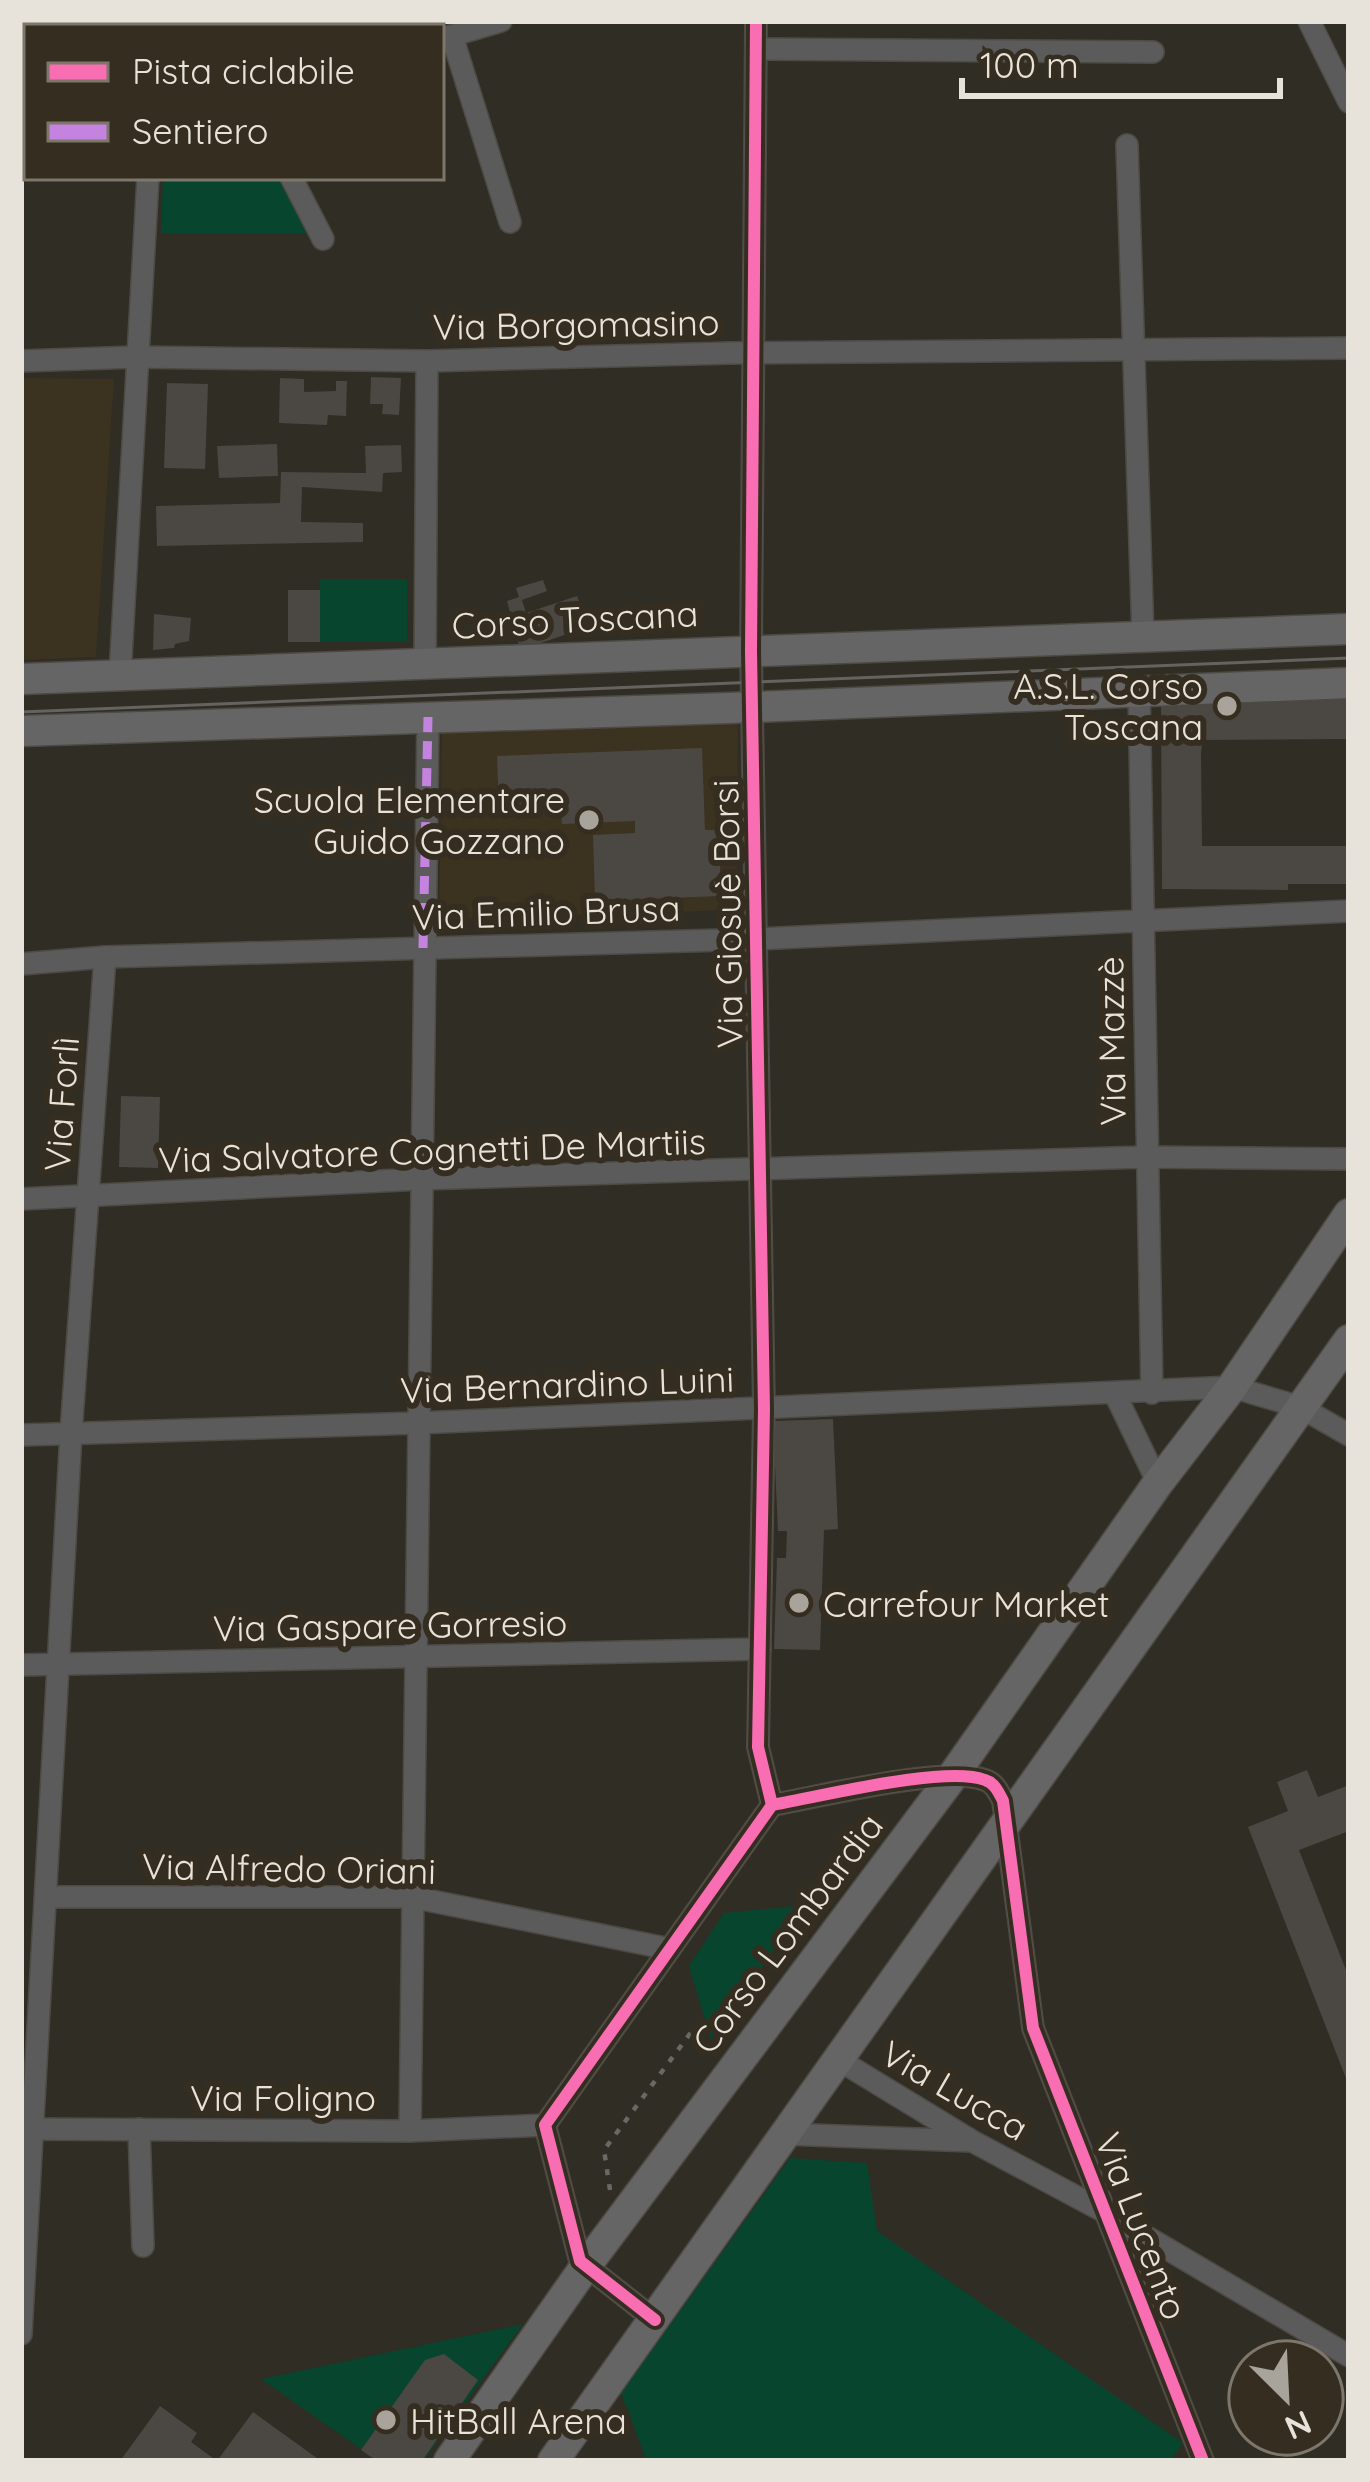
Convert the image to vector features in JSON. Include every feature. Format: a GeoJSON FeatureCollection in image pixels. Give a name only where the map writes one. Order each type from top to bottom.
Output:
{"type":"FeatureCollection","features":[{"type":"Feature","properties":{"kind":"street"},"geometry":{"type":"LineString","coordinates":[[501,21],[447,37],[510,222]]}},
{"type":"Feature","properties":{"kind":"street","name":"Via Giosuè Borsi"},"geometry":{"type":"LineString","coordinates":[[756,21],[751,651],[764,1409],[758,1747],[772,1805]]}},
{"type":"Feature","properties":{"kind":"street"},"geometry":{"type":"LineString","coordinates":[[1309,21],[1349,102]]}},
{"type":"Feature","properties":{"kind":"street"},"geometry":{"type":"LineString","coordinates":[[756,49],[1153,52]]}},
{"type":"Feature","properties":{"kind":"street"},"geometry":{"type":"LineString","coordinates":[[1127,145],[1143,637]]}},
{"type":"Feature","properties":{"kind":"street"},"geometry":{"type":"LineString","coordinates":[[120,675],[148,180]]}},
{"type":"Feature","properties":{"kind":"street"},"geometry":{"type":"LineString","coordinates":[[293,180],[323,239]]}},
{"type":"Feature","properties":{"kind":"street","name":"Via Borgomasino"},"geometry":{"type":"LineString","coordinates":[[21,361],[136,357],[427,361],[1349,348]]}},
{"type":"Feature","properties":{"kind":"street"},"geometry":{"type":"LineString","coordinates":[[424,665],[427,361]]}},
{"type":"Feature","properties":{"kind":"street","name":"Corso Toscana"},"geometry":{"type":"LineString","coordinates":[[21,679],[1349,629]]}},
{"type":"Feature","properties":{"kind":"street"},"geometry":{"type":"LineString","coordinates":[[21,730],[1349,682]]}},
{"type":"Feature","properties":{"kind":"street","name":"Via Mazzè"},"geometry":{"type":"LineString","coordinates":[[1138,689],[1151,1393]]}},
{"type":"Feature","properties":{"kind":"street"},"geometry":{"type":"LineString","coordinates":[[410,2131],[428,717]]}},
{"type":"Feature","properties":{"kind":"street","name":"Via Emilio Brusa"},"geometry":{"type":"LineString","coordinates":[[21,964],[758,939],[1349,911]]}},
{"type":"Feature","properties":{"kind":"street","name":"Via Forlì"},"geometry":{"type":"LineString","coordinates":[[21,2334],[27,2129],[105,958]]}},
{"type":"Feature","properties":{"kind":"street","name":"Via Salvatore Cognetti De Martiis"},"geometry":{"type":"LineString","coordinates":[[21,1199],[421,1179],[1145,1157],[1349,1159]]}},
{"type":"Feature","properties":{"kind":"street","name":"Corso Lombardia"},"geometry":{"type":"LineString","coordinates":[[449,2461],[585,2267],[952,1778],[1158,1483],[1232,1387],[1349,1214]]}},
{"type":"Feature","properties":{"kind":"street"},"geometry":{"type":"LineString","coordinates":[[553,2461],[1349,1340]]}},
{"type":"Feature","properties":{"kind":"street","name":"Via Bernardino Luini"},"geometry":{"type":"LineString","coordinates":[[21,1435],[418,1423],[1232,1387],[1300,1407],[1349,1435]]}},
{"type":"Feature","properties":{"kind":"street"},"geometry":{"type":"LineString","coordinates":[[1115,1394],[1158,1483]]}},
{"type":"Feature","properties":{"kind":"street","name":"Via Gaspare Gorresio"},"geometry":{"type":"LineString","coordinates":[[21,1665],[760,1649]]}},
{"type":"Feature","properties":{"kind":"street"},"geometry":{"type":"LineString","coordinates":[[655,2320],[580,2261],[545,2126],[772,1805],[912,1780],[985,1779],[996,1787],[1006,1820]]}},
{"type":"Feature","properties":{"kind":"street","name":"Via Lucento"},"geometry":{"type":"LineString","coordinates":[[1006,1820],[1033,2028],[1194,2456]]}},
{"type":"Feature","properties":{"kind":"street","name":"Via Alfredo Oriani"},"geometry":{"type":"LineString","coordinates":[[46,1897],[412,1897],[670,1948]]}},
{"type":"Feature","properties":{"kind":"street","name":"Via Lucca"},"geometry":{"type":"LineString","coordinates":[[839,2060],[1349,2356]]}},
{"type":"Feature","properties":{"kind":"street","name":"Via Foligno"},"geometry":{"type":"LineString","coordinates":[[27,2129],[410,2131],[545,2126]]}},
{"type":"Feature","properties":{"kind":"street"},"geometry":{"type":"LineString","coordinates":[[139,2129],[143,2246]]}},
{"type":"Feature","properties":{"kind":"street"},"geometry":{"type":"LineString","coordinates":[[784,2134],[972,2141]]}},
{"type":"Feature","properties":{"kind":"path"},"geometry":{"type":"LineString","coordinates":[[616,2226],[604,2150],[692,2031],[707,2026]]}},
{"type":"Feature","properties":{"kind":"shaded area"},"geometry":{"type":"Polygon","coordinates":[[[21,378],[114,379],[96,657],[21,660],[21,378]]]}},
{"type":"Feature","properties":{"kind":"shaded area","name":"Scuola Elementare Guido Gozzano"},"geometry":{"type":"Polygon","coordinates":[[[738,721],[736,910],[439,919],[442,731],[738,721]]]}},
{"type":"Feature","properties":{"kind":"green space"},"geometry":{"type":"Polygon","coordinates":[[[163,180],[286,180],[314,233],[161,233],[163,180]]]}},
{"type":"Feature","properties":{"kind":"green space"},"geometry":{"type":"Polygon","coordinates":[[[320,579],[407,579],[407,642],[320,642],[320,579]]]}},
{"type":"Feature","properties":{"kind":"green space"},"geometry":{"type":"Polygon","coordinates":[[[806,1905],[711,2039],[689,1966],[724,1913],[806,1905]]]}},
{"type":"Feature","properties":{"kind":"green space"},"geometry":{"type":"Polygon","coordinates":[[[790,2158],[867,2163],[877,2231],[1183,2443],[1170,2461],[647,2461],[621,2393],[790,2158]]]}},
{"type":"Feature","properties":{"kind":"green space","name":"HitBall Arena"},"geometry":{"type":"Polygon","coordinates":[[[523,2324],[423,2461],[378,2461],[261,2379],[523,2324]]]}},
{"type":"Feature","properties":{"kind":"building"},"geometry":{"type":"Polygon","coordinates":[[[371,377],[401,378],[399,415],[382,414],[383,404],[370,404],[371,377]]]}},
{"type":"Feature","properties":{"kind":"building"},"geometry":{"type":"Polygon","coordinates":[[[280,378],[304,379],[304,392],[336,391],[336,381],[347,381],[346,416],[328,415],[327,425],[279,423],[280,378]]]}},
{"type":"Feature","properties":{"kind":"building"},"geometry":{"type":"Polygon","coordinates":[[[167,383],[208,384],[205,469],[164,468],[167,383]]]}},
{"type":"Feature","properties":{"kind":"building"},"geometry":{"type":"Polygon","coordinates":[[[277,444],[278,476],[219,478],[217,446],[277,444]]]}},
{"type":"Feature","properties":{"kind":"building"},"geometry":{"type":"Polygon","coordinates":[[[401,445],[402,472],[383,473],[382,492],[302,487],[301,522],[363,523],[363,542],[157,546],[156,506],[280,503],[281,472],[366,473],[365,446],[401,445]]]}},
{"type":"Feature","properties":{"kind":"building"},"geometry":{"type":"Polygon","coordinates":[[[543,580],[547,591],[522,600],[526,613],[577,596],[588,627],[520,650],[507,601],[519,597],[516,588],[543,580]]]}},
{"type":"Feature","properties":{"kind":"building"},"geometry":{"type":"Polygon","coordinates":[[[288,590],[320,590],[320,642],[288,642],[288,590]]]}},
{"type":"Feature","properties":{"kind":"building"},"geometry":{"type":"Polygon","coordinates":[[[154,614],[191,618],[189,641],[153,650],[154,614]]]}},
{"type":"Feature","properties":{"kind":"building"},"geometry":{"type":"Polygon","coordinates":[[[1349,697],[1349,739],[1203,740],[1201,752],[1202,846],[1349,846],[1349,884],[1288,884],[1288,890],[1162,889],[1161,700],[1349,697]]]}},
{"type":"Feature","properties":{"kind":"building"},"geometry":{"type":"Polygon","coordinates":[[[702,748],[705,830],[719,830],[721,896],[595,901],[593,835],[635,833],[635,821],[562,824],[561,811],[499,813],[497,756],[702,748]]]}},
{"type":"Feature","properties":{"kind":"building"},"geometry":{"type":"Polygon","coordinates":[[[121,1096],[160,1097],[158,1168],[119,1167],[121,1096]]]}},
{"type":"Feature","properties":{"kind":"building"},"geometry":{"type":"Polygon","coordinates":[[[833,1419],[838,1529],[824,1530],[820,1650],[774,1649],[777,1558],[786,1558],[787,1531],[778,1531],[773,1421],[833,1419]]]}},
{"type":"Feature","properties":{"kind":"building"},"geometry":{"type":"Polygon","coordinates":[[[1307,1770],[1318,1797],[1349,1785],[1349,1831],[1299,1850],[1349,1978],[1349,2086],[1248,1827],[1288,1811],[1277,1782],[1307,1770]]]}},
{"type":"Feature","properties":{"kind":"building"},"geometry":{"type":"Polygon","coordinates":[[[444,2354],[478,2380],[422,2461],[377,2461],[361,2450],[425,2360],[444,2354]]]}},
{"type":"Feature","properties":{"kind":"building"},"geometry":{"type":"Polygon","coordinates":[[[160,2406],[197,2433],[191,2442],[217,2461],[120,2461],[160,2406]]]}},
{"type":"Feature","properties":{"kind":"building"},"geometry":{"type":"Polygon","coordinates":[[[253,2412],[321,2461],[217,2461],[253,2412]]]}},
{"type":"Feature","properties":{"kind":"tram line"},"geometry":{"type":"LineString","coordinates":[[21,712],[1349,658]]}},
{"type":"Feature","properties":{"kind":"marked path"},"geometry":{"type":"LineString","coordinates":[[423,948],[428,717]]}},
{"type":"Feature","properties":{"kind":"cycle path"},"geometry":{"type":"LineString","coordinates":[[756,21],[751,651],[764,1409],[758,1747],[772,1805]]}},
{"type":"Feature","properties":{"kind":"cycle path"},"geometry":{"type":"LineString","coordinates":[[655,2320],[580,2261],[545,2125],[772,1805],[913,1779],[967,1776],[985,1780],[1003,1801],[1033,2028],[1203,2461]]}},
{"type":"Feature","properties":{"kind":"place","name":"A.S.L. Corso Toscana"},"geometry":{"type":"Point","coordinates":[1227,706]}},
{"type":"Feature","properties":{"kind":"place","name":"Scuola Elementare Guido Gozzano"},"geometry":{"type":"Point","coordinates":[589,820]}},
{"type":"Feature","properties":{"kind":"place","name":"Carrefour Market"},"geometry":{"type":"Point","coordinates":[799,1603]}},
{"type":"Feature","properties":{"kind":"place","name":"HitBall Arena"},"geometry":{"type":"Point","coordinates":[386,2420]}}]}
